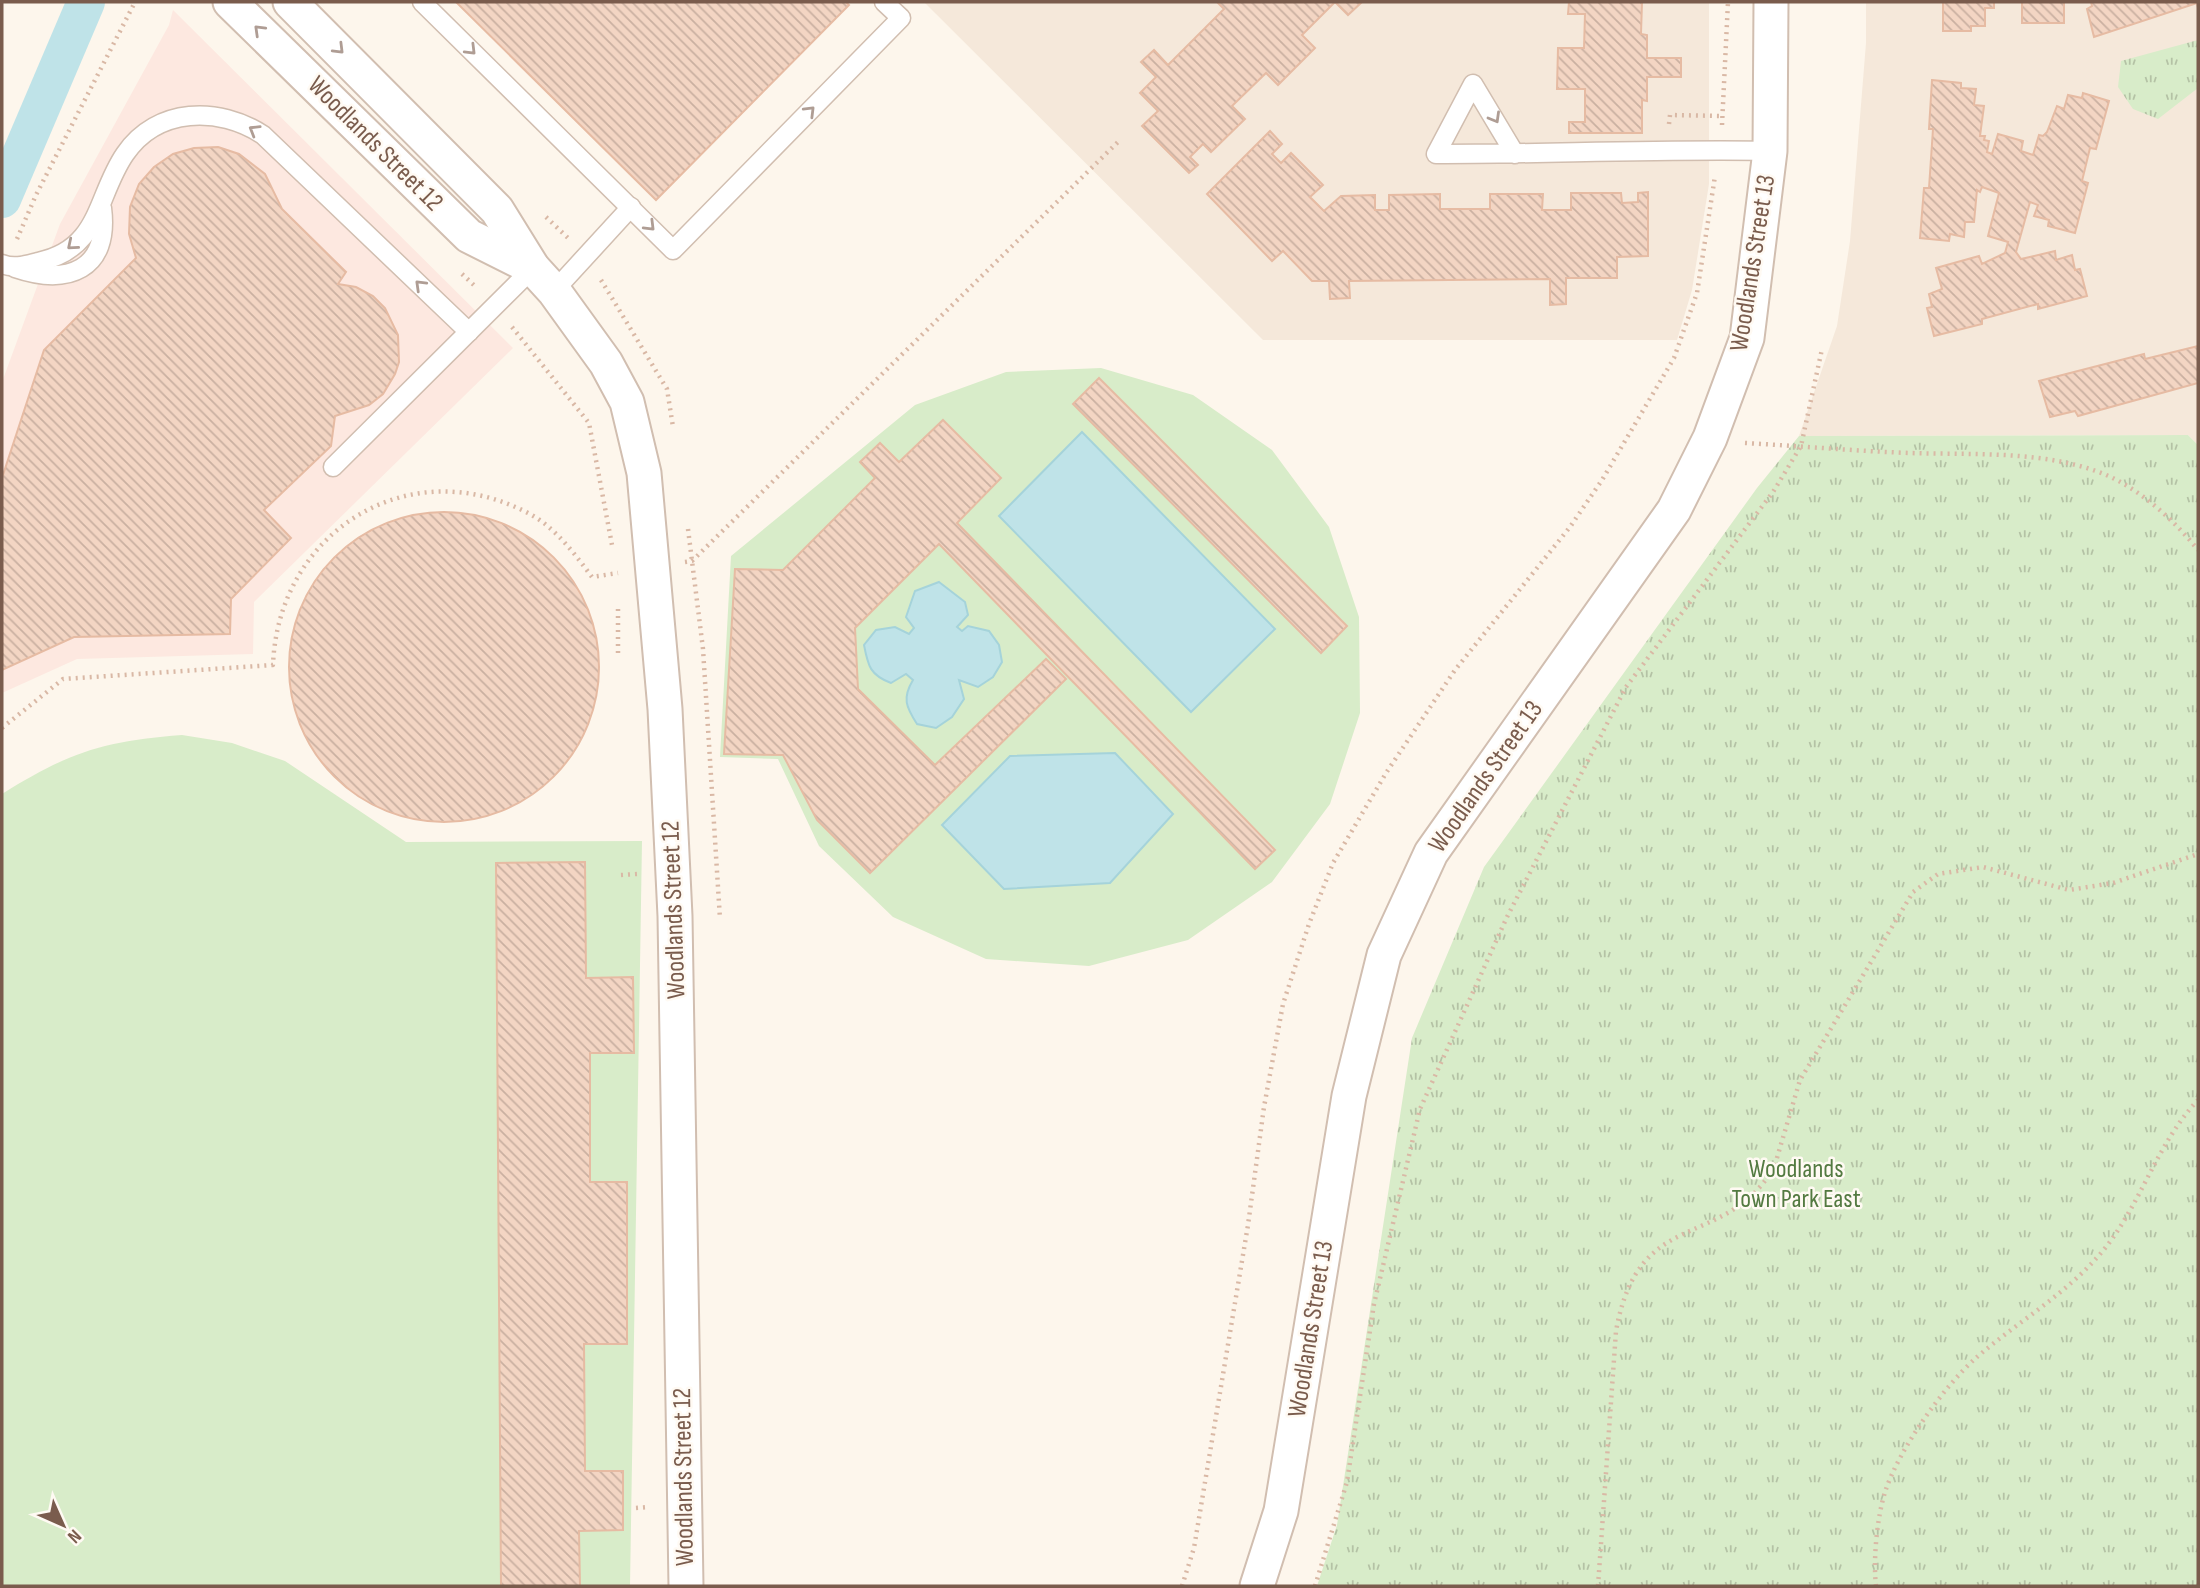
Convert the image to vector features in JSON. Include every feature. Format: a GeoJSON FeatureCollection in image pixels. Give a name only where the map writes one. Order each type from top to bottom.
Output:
{"type":"FeatureCollection","features":[{"type":"Feature","properties":{"kind":"street","name":"Woodlands Street 12"},"geometry":{"type":"LineString","coordinates":[[230,2],[469,236],[544,280]]}},
{"type":"Feature","properties":{"kind":"street","name":"Woodlands Street 12"},"geometry":{"type":"LineString","coordinates":[[290,2],[497,210],[544,280],[606,363],[627,402],[644,473],[655,567],[666,709],[675,916],[686,1586]]}},
{"type":"Feature","properties":{"kind":"street","name":"Woodlands Street 13"},"geometry":{"type":"LineString","coordinates":[[1256,1586],[1280,1511],[1349,1096],[1384,955],[1431,853],[1674,510],[1710,438],[1747,338],[1770,151],[1771,2]]}},
{"type":"Feature","properties":{"kind":"lane"},"geometry":{"type":"LineString","coordinates":[[422,2],[673,250],[901,18],[884,2]]}},
{"type":"Feature","properties":{"kind":"lane"},"geometry":{"type":"LineString","coordinates":[[1515,154],[1473,84],[1436,154],[1515,154],[1668,149],[1770,151]]}},
{"type":"Feature","properties":{"kind":"lane"},"geometry":{"type":"LineString","coordinates":[[7,266],[40,276],[59,276],[77,270],[98,250],[105,232],[102,208],[124,155],[141,137],[159,125],[198,113],[233,119],[263,135],[469,332]]}},
{"type":"Feature","properties":{"kind":"lane"},"geometry":{"type":"LineString","coordinates":[[333,467],[390,399],[469,332],[544,280],[631,207]]}},
{"type":"Feature","properties":{"kind":"path"},"geometry":{"type":"LineString","coordinates":[[7,266],[36,195],[135,2]]}},
{"type":"Feature","properties":{"kind":"path"},"geometry":{"type":"LineString","coordinates":[[2,727],[63,679],[272,665],[282,605],[302,566],[320,543],[344,523],[396,497],[445,490],[487,496],[530,514],[568,544],[592,577],[692,561],[1121,139]]}},
{"type":"Feature","properties":{"kind":"path"},"geometry":{"type":"LineString","coordinates":[[1315,1586],[1348,1482],[1374,1304],[1420,1109],[1507,917],[1626,687],[1773,492],[1801,446],[1822,349]]}},
{"type":"Feature","properties":{"kind":"path"},"geometry":{"type":"LineString","coordinates":[[1710,438],[1733,443],[2008,455],[2069,464],[2105,475],[2159,509],[2198,550]]}},
{"type":"Feature","properties":{"kind":"path"},"geometry":{"type":"LineString","coordinates":[[617,573],[617,586]]}},
{"type":"Feature","properties":{"kind":"path"},"geometry":{"type":"LineString","coordinates":[[617,600],[618,654]]}},
{"type":"Feature","properties":{"kind":"path"},"geometry":{"type":"LineString","coordinates":[[1598,1586],[1616,1331],[1629,1286],[1643,1262],[1664,1242],[1730,1212],[1752,1198],[1767,1180],[1774,1168],[1800,1080],[1913,892],[1938,874],[1983,867],[2069,890],[2113,883],[2198,854]]}},
{"type":"Feature","properties":{"kind":"path"},"geometry":{"type":"LineString","coordinates":[[1875,1586],[1885,1492],[1934,1406],[1963,1370],[2044,1307],[2104,1249],[2127,1219],[2171,1133],[2198,1100]]}},
{"type":"Feature","properties":{"kind":"shaded area"},"geometry":{"type":"Polygon","coordinates":[[[924,2],[1709,2],[1709,184],[1692,290],[1677,340],[1263,340],[924,2]]]}},
{"type":"Feature","properties":{"kind":"shaded area"},"geometry":{"type":"Polygon","coordinates":[[[1866,2],[2198,2],[2198,445],[2188,435],[1799,436],[1837,326],[1850,241],[1866,43],[1866,2]]]}},
{"type":"Feature","properties":{"kind":"shaded area"},"geometry":{"type":"Polygon","coordinates":[[[173,10],[513,348],[254,602],[253,654],[77,659],[2,693],[2,382],[60,224],[169,25],[173,10]]]}},
{"type":"Feature","properties":{"kind":"green space"},"geometry":{"type":"Polygon","coordinates":[[[2198,40],[2198,88],[2158,119],[2133,109],[2118,87],[2121,61],[2198,40]]]}},
{"type":"Feature","properties":{"kind":"green space"},"geometry":{"type":"Polygon","coordinates":[[[1101,368],[1193,395],[1272,450],[1329,527],[1359,617],[1360,713],[1330,804],[1272,882],[1188,940],[1089,966],[986,959],[893,917],[819,846],[778,759],[720,757],[731,556],[915,405],[1006,372],[1101,368]]]}},
{"type":"Feature","properties":{"kind":"green space","name":"Woodlands Town Park East"},"geometry":{"type":"Polygon","coordinates":[[[2188,435],[2198,445],[2198,1586],[1317,1586],[1337,1525],[1412,1038],[1484,867],[1757,488],[1799,436],[2188,435]]]}},
{"type":"Feature","properties":{"kind":"green space"},"geometry":{"type":"Polygon","coordinates":[[[182,735],[232,743],[285,761],[406,842],[642,841],[630,1586],[580,1586],[579,1531],[623,1530],[623,1471],[585,1471],[584,1344],[627,1343],[627,1182],[590,1182],[590,1053],[633,1053],[633,977],[586,978],[585,862],[496,864],[501,1586],[2,1586],[2,794],[47,768],[88,751],[130,741],[182,735]]]}},
{"type":"Feature","properties":{"kind":"water"},"geometry":{"type":"Polygon","coordinates":[[[1082,432],[1275,629],[1191,712],[999,516],[1082,432]]]}},
{"type":"Feature","properties":{"kind":"water"},"geometry":{"type":"Polygon","coordinates":[[[939,582],[965,602],[968,615],[957,627],[962,631],[968,626],[989,631],[999,645],[1002,662],[993,677],[978,687],[959,680],[964,699],[952,717],[936,728],[917,724],[910,712],[907,692],[913,680],[906,674],[891,683],[878,677],[869,664],[864,645],[876,630],[895,627],[909,634],[914,628],[906,617],[915,591],[939,582]]]}},
{"type":"Feature","properties":{"kind":"water"},"geometry":{"type":"Polygon","coordinates":[[[1115,753],[1173,814],[1110,883],[1004,889],[942,825],[1010,756],[1115,753]]]}},
{"type":"Feature","properties":{"kind":"building"},"geometry":{"type":"Polygon","coordinates":[[[456,2],[846,2],[849,5],[656,200],[456,2]]]}},
{"type":"Feature","properties":{"kind":"building"},"geometry":{"type":"Polygon","coordinates":[[[1217,2],[1335,2],[1302,35],[1315,48],[1278,85],[1266,73],[1232,106],[1245,119],[1211,152],[1203,144],[1190,157],[1198,165],[1189,173],[1142,126],[1158,111],[1140,93],[1156,77],[1141,62],[1154,50],[1168,65],[1224,9],[1217,2]]]}},
{"type":"Feature","properties":{"kind":"building"},"geometry":{"type":"Polygon","coordinates":[[[1335,2],[1362,2],[1348,15],[1335,2]]]}},
{"type":"Feature","properties":{"kind":"building"},"geometry":{"type":"Polygon","coordinates":[[[1569,2],[1642,2],[1641,34],[1647,35],[1647,58],[1681,58],[1681,77],[1647,77],[1647,101],[1642,100],[1642,133],[1569,133],[1569,122],[1585,122],[1585,89],[1557,89],[1558,48],[1584,48],[1585,14],[1568,14],[1569,2]]]}},
{"type":"Feature","properties":{"kind":"building"},"geometry":{"type":"Polygon","coordinates":[[[1943,2],[1994,2],[1994,8],[1985,8],[1985,26],[1971,26],[1971,31],[1943,31],[1943,2]]]}},
{"type":"Feature","properties":{"kind":"building"},"geometry":{"type":"Polygon","coordinates":[[[2022,2],[2064,2],[2064,23],[2022,23],[2022,2]]]}},
{"type":"Feature","properties":{"kind":"building"},"geometry":{"type":"Polygon","coordinates":[[[2091,2],[2198,2],[2198,8],[2197,3],[2094,37],[2087,9],[2092,6],[2091,2]]]}},
{"type":"Feature","properties":{"kind":"building"},"geometry":{"type":"Polygon","coordinates":[[[1932,80],[1961,83],[1961,88],[1976,89],[1974,105],[1984,106],[1980,136],[1985,136],[1984,140],[1989,141],[1987,152],[1992,154],[1998,134],[2023,141],[2021,151],[2033,155],[2039,135],[2043,136],[2047,132],[2057,106],[2064,109],[2068,95],[2082,98],[2083,93],[2109,101],[2096,149],[2090,148],[2082,181],[2088,183],[2075,233],[2048,226],[2049,220],[2034,216],[2038,205],[2030,202],[2016,252],[2021,259],[2055,251],[2056,260],[2072,255],[2075,270],[2080,269],[2087,296],[2038,309],[2038,304],[1982,319],[1982,324],[1934,336],[1927,308],[1932,307],[1929,294],[1942,289],[1936,268],[1979,256],[1982,264],[2005,253],[2008,242],[1988,236],[1999,193],[1982,187],[1980,192],[1977,190],[1974,222],[1965,222],[1964,237],[1950,234],[1949,241],[1920,238],[1924,188],[1929,188],[1933,129],[1929,129],[1932,80]]]}},
{"type":"Feature","properties":{"kind":"building"},"geometry":{"type":"Polygon","coordinates":[[[1270,131],[1282,144],[1272,154],[1281,163],[1291,153],[1323,185],[1310,197],[1324,211],[1341,196],[1375,195],[1375,210],[1389,210],[1389,195],[1440,194],[1440,209],[1490,209],[1490,194],[1543,194],[1542,210],[1571,210],[1571,193],[1621,193],[1622,203],[1638,202],[1638,193],[1648,192],[1648,256],[1617,257],[1617,278],[1566,278],[1566,304],[1550,305],[1550,279],[1349,281],[1350,298],[1330,299],[1329,281],[1312,281],[1283,251],[1272,261],[1207,194],[1270,131]]]}},
{"type":"Feature","properties":{"kind":"building"},"geometry":{"type":"Polygon","coordinates":[[[218,147],[239,154],[265,174],[282,209],[346,272],[338,284],[356,287],[373,296],[385,308],[398,335],[399,362],[395,374],[383,394],[369,405],[335,416],[331,446],[264,510],[291,538],[231,599],[230,634],[74,637],[2,670],[2,478],[44,350],[136,258],[129,234],[130,207],[139,184],[154,167],[173,154],[194,148],[218,147]]]}},
{"type":"Feature","properties":{"kind":"building"},"geometry":{"type":"Polygon","coordinates":[[[2198,346],[2198,383],[2078,416],[2075,411],[2050,417],[2039,381],[2144,354],[2145,359],[2198,346]]]}},
{"type":"Feature","properties":{"kind":"building"},"geometry":{"type":"Polygon","coordinates":[[[1099,378],[1347,626],[1321,653],[1073,404],[1099,378]]]}},
{"type":"Feature","properties":{"kind":"building"},"geometry":{"type":"Polygon","coordinates":[[[943,420],[1001,478],[957,523],[1275,850],[1255,869],[939,544],[855,628],[858,689],[935,765],[1046,659],[1066,679],[870,873],[817,820],[783,755],[724,754],[735,569],[783,570],[875,478],[860,462],[880,443],[899,462],[943,420]]]}},
{"type":"Feature","properties":{"kind":"building"},"geometry":{"type":"Polygon","coordinates":[[[444,512],[474,515],[503,524],[530,538],[554,557],[573,581],[587,608],[596,637],[599,667],[596,697],[587,726],[573,753],[554,777],[530,796],[503,810],[474,819],[444,822],[414,819],[385,810],[358,796],[334,777],[315,753],[301,726],[292,697],[289,667],[292,637],[301,608],[315,581],[334,557],[358,538],[385,524],[414,515],[444,512]]]}},
{"type":"Feature","properties":{"kind":"building"},"geometry":{"type":"Polygon","coordinates":[[[585,862],[586,978],[633,977],[634,1053],[590,1053],[590,1182],[627,1182],[627,1344],[584,1344],[585,1471],[623,1471],[623,1530],[579,1531],[580,1586],[501,1586],[496,863],[585,862]]]}},
{"type":"Feature","properties":{"kind":"waterway"},"geometry":{"type":"LineString","coordinates":[[2,199],[86,2]]}}]}
